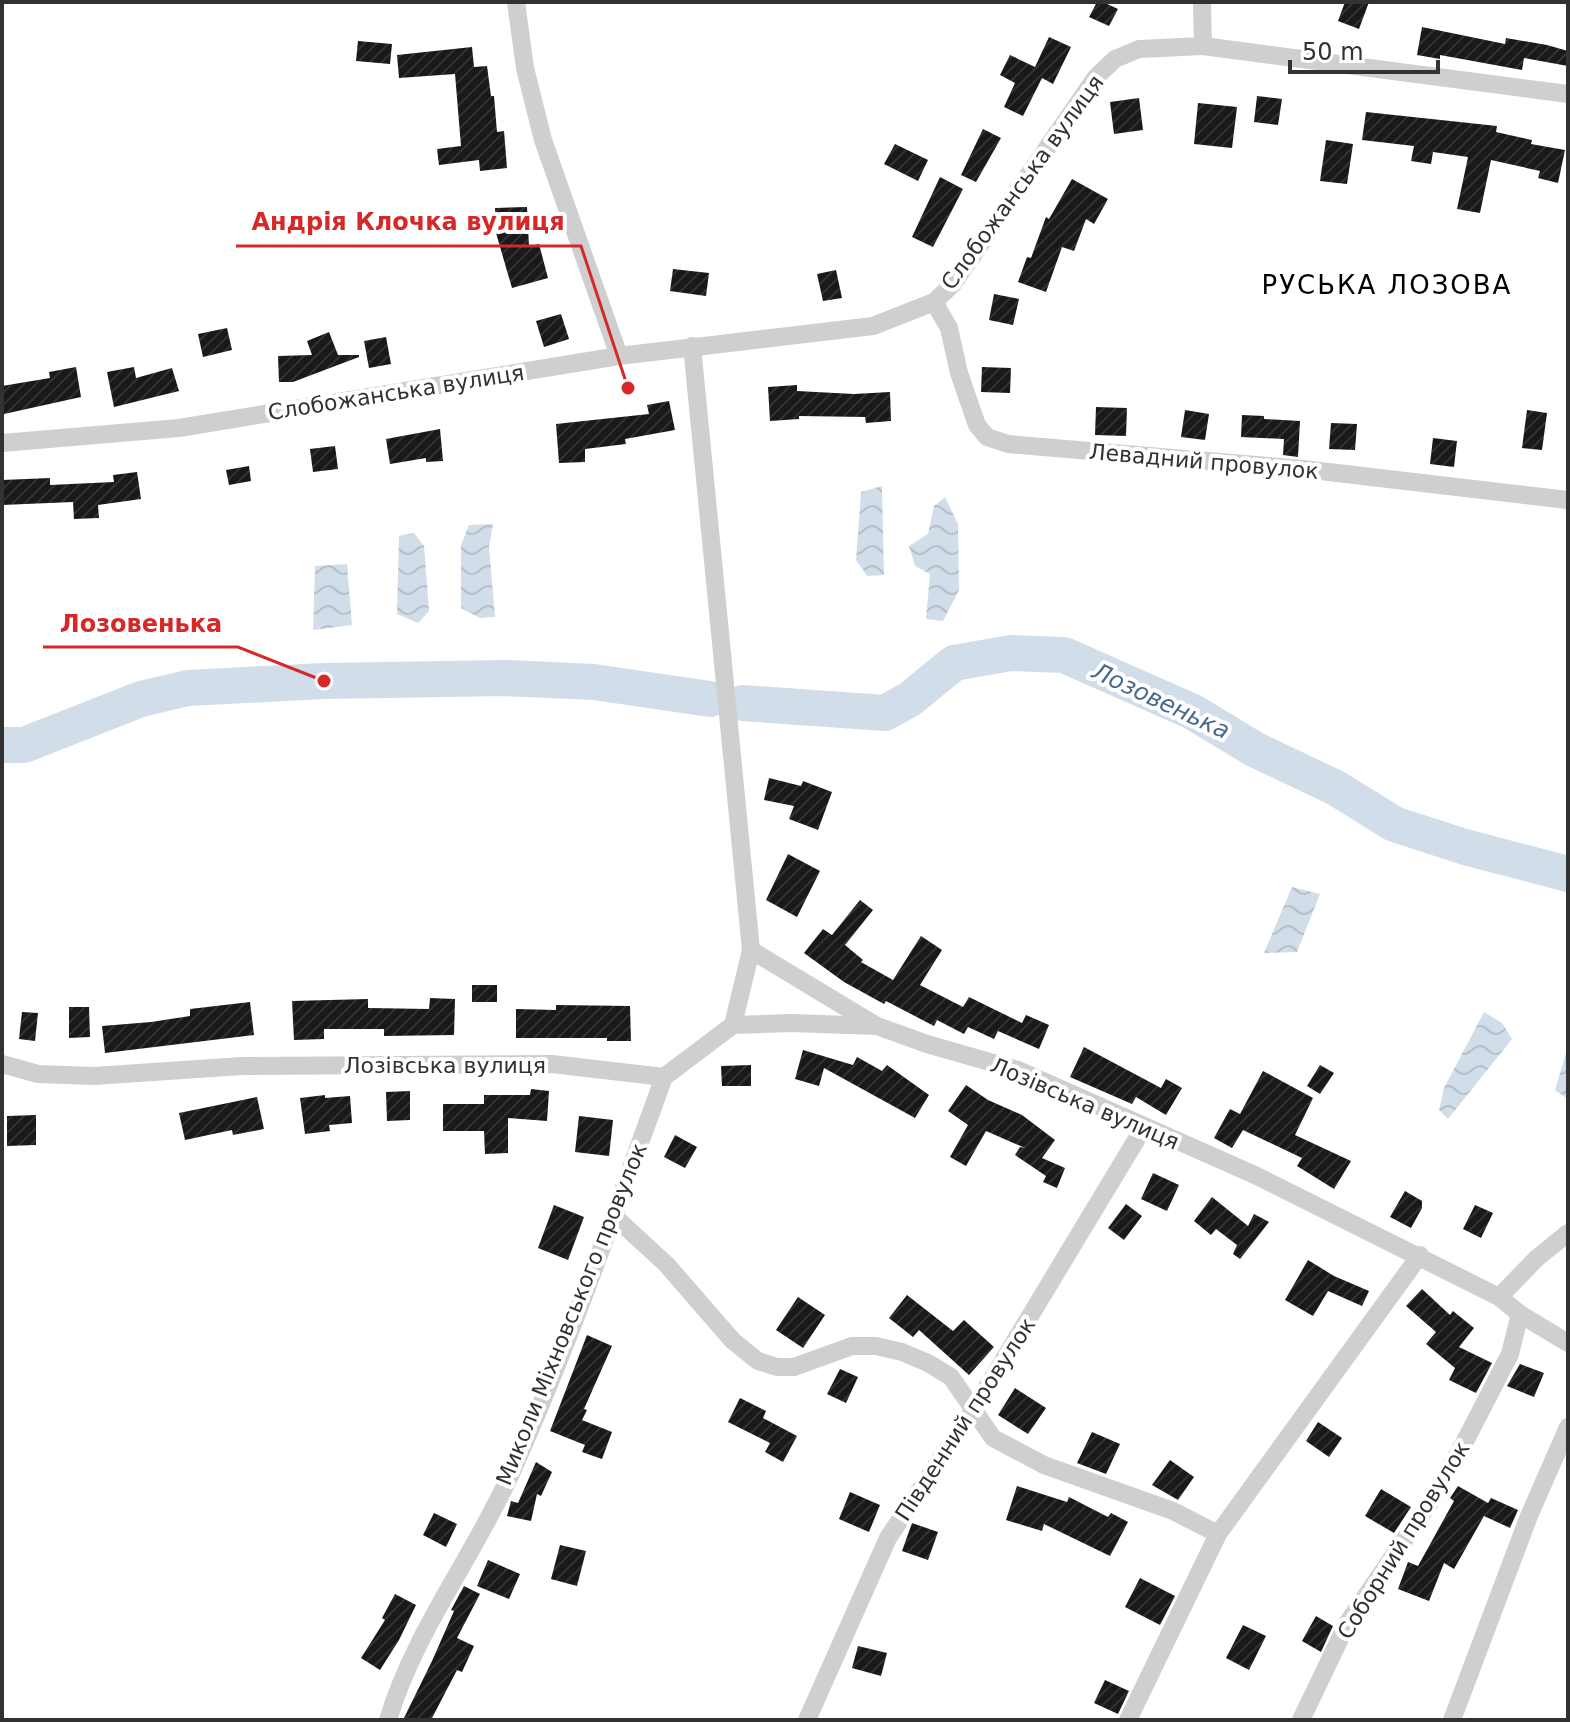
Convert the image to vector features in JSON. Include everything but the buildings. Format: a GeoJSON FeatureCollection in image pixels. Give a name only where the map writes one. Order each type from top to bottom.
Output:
{"type":"FeatureCollection","features":[{"type":"Feature","properties":{"kind":"street"},"geometry":{"type":"LineString","coordinates":[[516,2],[525,68],[543,140],[619,356]]}},
{"type":"Feature","properties":{"kind":"street"},"geometry":{"type":"LineString","coordinates":[[1202,2],[1203,46]]}},
{"type":"Feature","properties":{"kind":"street","name":"Слобожанська вулиця"},"geometry":{"type":"LineString","coordinates":[[2,443],[179,428],[619,356],[873,326],[934,302],[953,284],[1105,67],[1126,53],[1139,49],[1203,46],[1568,94]]}},
{"type":"Feature","properties":{"kind":"street","name":"Левадний провулок"},"geometry":{"type":"LineString","coordinates":[[934,302],[949,328],[959,373],[977,425],[987,437],[1008,444],[1303,469],[1568,500]]}},
{"type":"Feature","properties":{"kind":"street"},"geometry":{"type":"LineString","coordinates":[[664,1077],[733,1025],[751,950],[692,346]]}},
{"type":"Feature","properties":{"kind":"street"},"geometry":{"type":"LineString","coordinates":[[751,950],[877,1026]]}},
{"type":"Feature","properties":{"kind":"street","name":"Лозівська вулиця"},"geometry":{"type":"LineString","coordinates":[[733,1025],[791,1023],[877,1026],[1018,1070],[1257,1176],[1420,1255],[1499,1297],[1520,1314],[1568,1343]]}},
{"type":"Feature","properties":{"kind":"street","name":"Лозівська вулиця"},"geometry":{"type":"LineString","coordinates":[[2,1064],[38,1074],[94,1076],[242,1066],[552,1064],[664,1077]]}},
{"type":"Feature","properties":{"kind":"street","name":"Миколи Міхновського провулок"},"geometry":{"type":"LineString","coordinates":[[388,1720],[400,1680],[512,1471],[615,1217],[664,1077]]}},
{"type":"Feature","properties":{"kind":"street","name":"Південний провулок"},"geometry":{"type":"LineString","coordinates":[[807,1720],[888,1538],[1049,1289],[1144,1127]]}},
{"type":"Feature","properties":{"kind":"street"},"geometry":{"type":"LineString","coordinates":[[615,1217],[667,1265],[733,1341],[758,1361],[777,1367],[794,1367],[852,1346],[876,1346],[902,1352],[951,1377],[993,1438],[1044,1465],[1173,1511],[1218,1534]]}},
{"type":"Feature","properties":{"kind":"street"},"geometry":{"type":"LineString","coordinates":[[1499,1297],[1537,1258],[1568,1233]]}},
{"type":"Feature","properties":{"kind":"street"},"geometry":{"type":"LineString","coordinates":[[1128,1720],[1218,1534],[1420,1255]]}},
{"type":"Feature","properties":{"kind":"street","name":"Соборний провулок"},"geometry":{"type":"LineString","coordinates":[[1301,1720],[1348,1622],[1431,1501],[1462,1447],[1510,1354],[1520,1314]]}},
{"type":"Feature","properties":{"kind":"street"},"geometry":{"type":"LineString","coordinates":[[1452,1720],[1529,1516],[1568,1427]]}},
{"type":"Feature","properties":{"kind":"water"},"geometry":{"type":"Polygon","coordinates":[[[882,486],[884,575],[867,576],[856,560],[861,492],[882,486]]]}},
{"type":"Feature","properties":{"kind":"water"},"geometry":{"type":"Polygon","coordinates":[[[945,497],[958,524],[959,590],[943,621],[926,619],[930,574],[915,566],[909,546],[928,534],[934,506],[945,497]]]}},
{"type":"Feature","properties":{"kind":"water"},"geometry":{"type":"Polygon","coordinates":[[[493,524],[489,547],[495,617],[480,618],[461,608],[461,545],[469,525],[493,524]]]}},
{"type":"Feature","properties":{"kind":"water"},"geometry":{"type":"Polygon","coordinates":[[[414,533],[424,546],[429,611],[418,623],[397,614],[399,536],[414,533]]]}},
{"type":"Feature","properties":{"kind":"water"},"geometry":{"type":"Polygon","coordinates":[[[347,564],[352,625],[313,630],[315,566],[347,564]]]}},
{"type":"Feature","properties":{"kind":"water"},"geometry":{"type":"Polygon","coordinates":[[[1292,887],[1320,894],[1297,952],[1264,953],[1292,887]]]}},
{"type":"Feature","properties":{"kind":"water"},"geometry":{"type":"Polygon","coordinates":[[[1484,1012],[1502,1023],[1512,1039],[1448,1119],[1439,1110],[1444,1088],[1484,1012]]]}},
{"type":"Feature","properties":{"kind":"water"},"geometry":{"type":"Polygon","coordinates":[[[1568,1046],[1568,1099],[1555,1090],[1568,1046]]]}},
{"type":"Feature","properties":{"kind":"waterway","name":"Лозовенька"},"geometry":{"type":"LineString","coordinates":[[743,703],[885,713],[910,699],[954,663],[1011,653],[1064,655],[1193,712],[1254,749],[1336,788],[1394,824],[1465,847],[1568,874]]}},
{"type":"Feature","properties":{"kind":"waterway","name":"Лозовенька"},"geometry":{"type":"LineString","coordinates":[[2,745],[24,745],[141,699],[188,688],[324,681],[505,678],[594,682],[710,699]]}},
{"type":"Feature","properties":{"kind":"place","name":"Андрія Клочка вулиця"},"geometry":{"type":"Point","coordinates":[628,388]}},
{"type":"Feature","properties":{"kind":"place","name":"Лозовенька"},"geometry":{"type":"Point","coordinates":[324,681]}},
{"type":"Feature","properties":{"kind":"district","name":"РУСЬКА ЛОЗОВА"},"geometry":{"type":"Point","coordinates":[1387,285]}}]}
